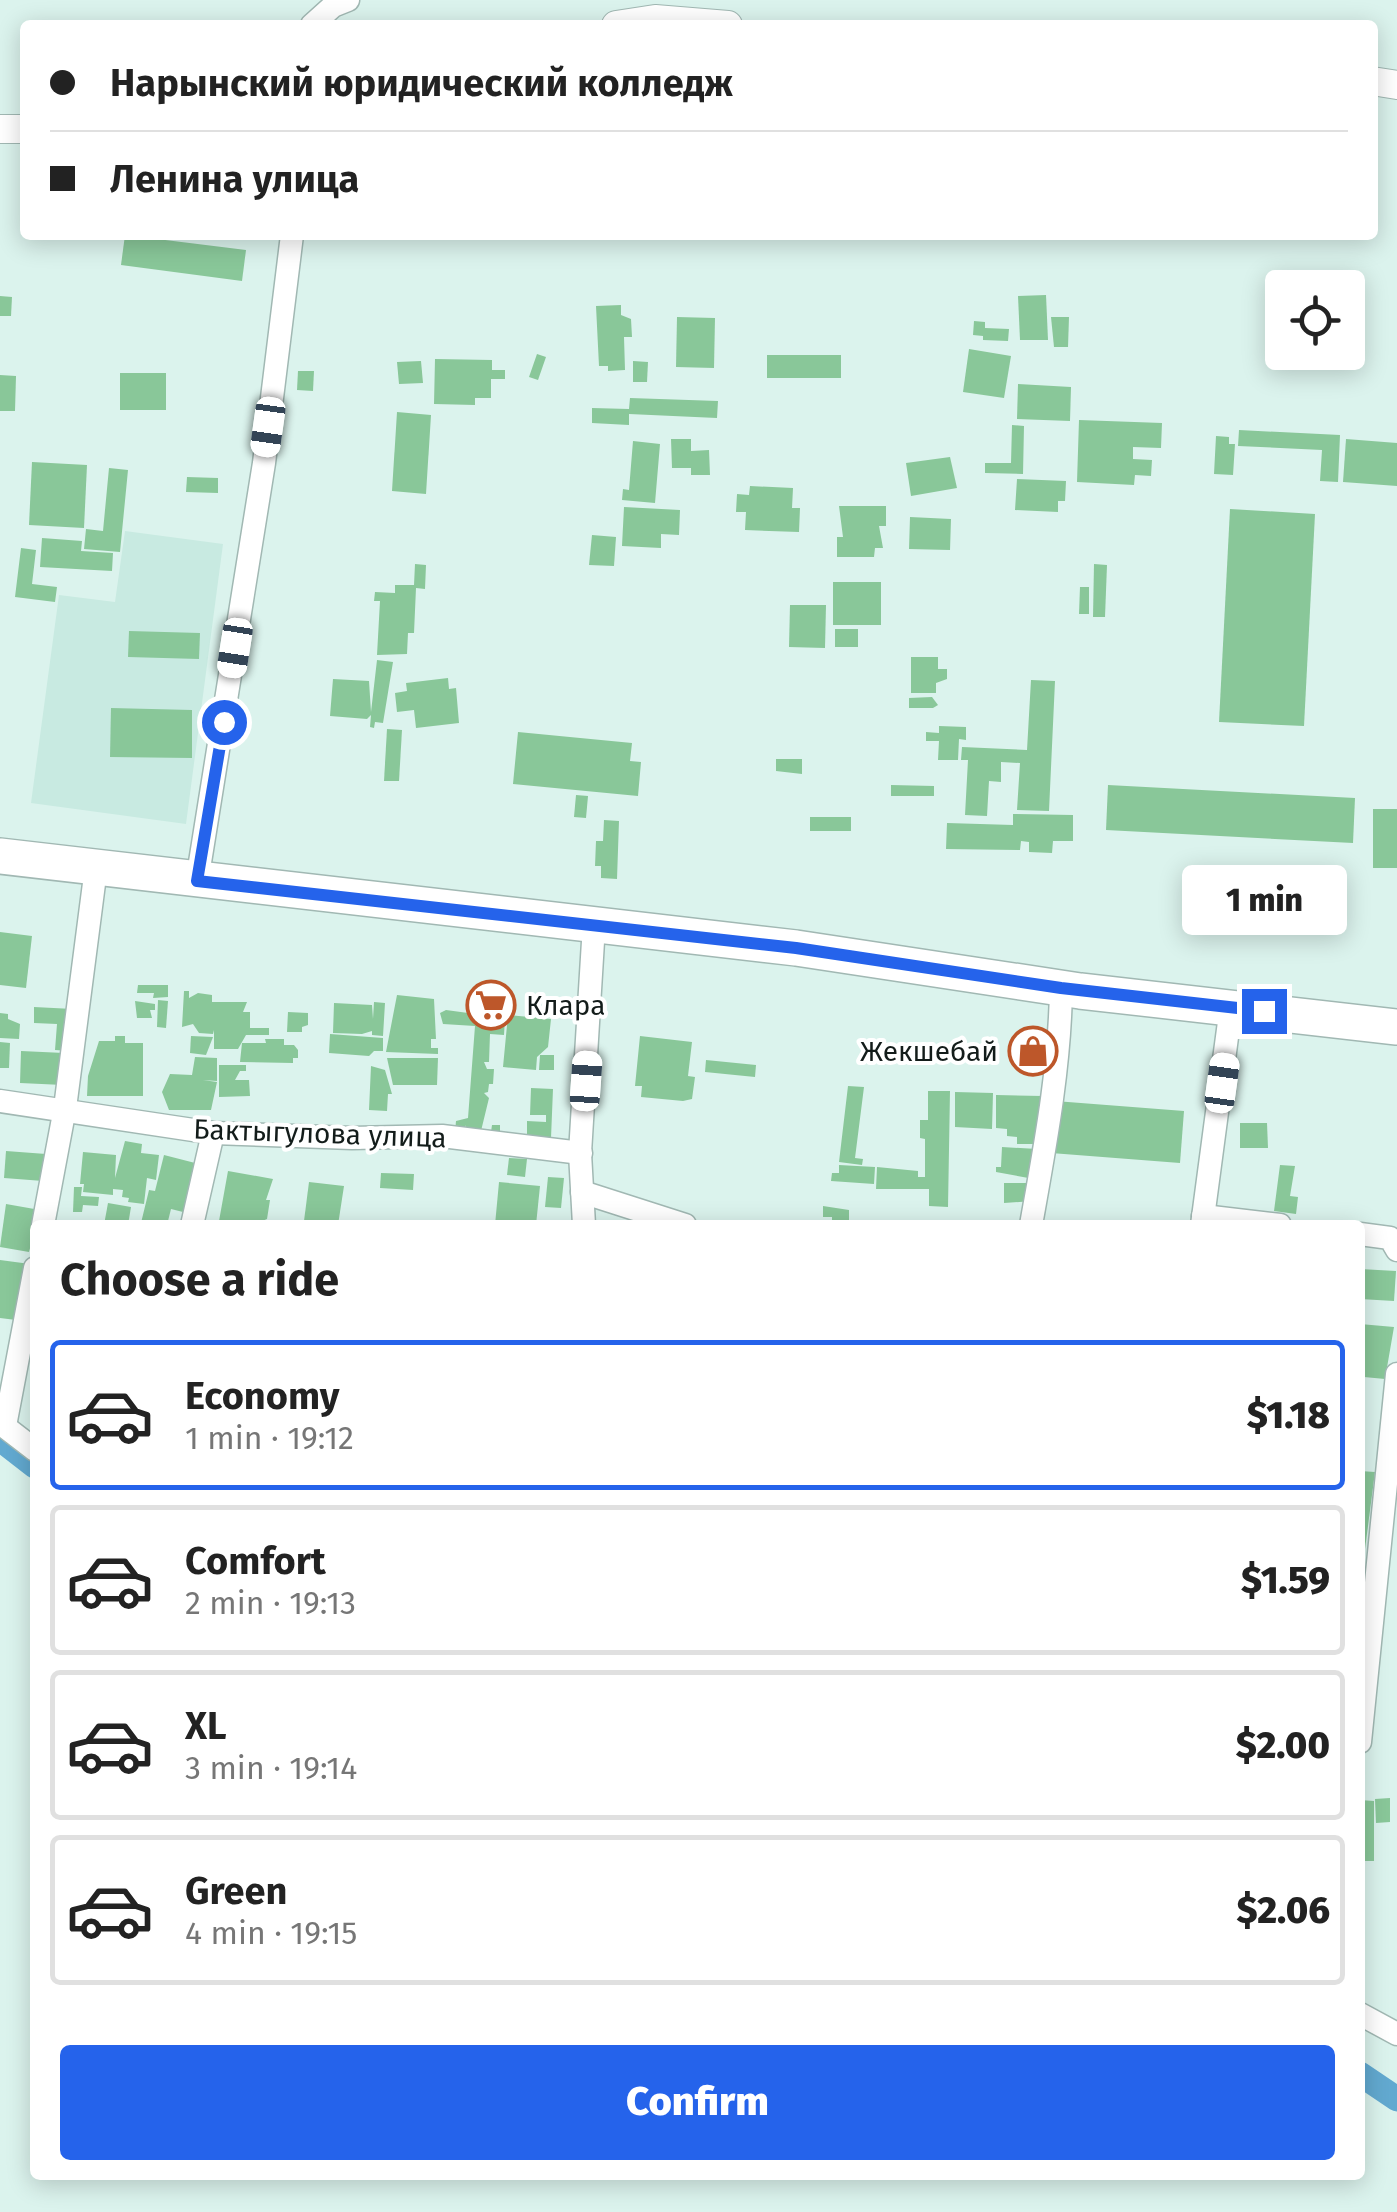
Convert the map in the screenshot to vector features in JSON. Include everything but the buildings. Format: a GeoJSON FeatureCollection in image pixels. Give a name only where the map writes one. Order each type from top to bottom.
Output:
{"type":"FeatureCollection","features":[{"type":"Feature","properties":{"kind":"main road"},"geometry":{"type":"LineString","coordinates":[[0,856],[796,948],[1061,988],[1397,1027]]}},
{"type":"Feature","properties":{"kind":"street"},"geometry":{"type":"LineString","coordinates":[[317,20],[332,6],[348,0]]}},
{"type":"Feature","properties":{"kind":"street"},"geometry":{"type":"LineString","coordinates":[[197,881],[264,463],[291,240]]}},
{"type":"Feature","properties":{"kind":"street"},"geometry":{"type":"LineString","coordinates":[[44,1220],[65,1108],[96,868]]}},
{"type":"Feature","properties":{"kind":"street"},"geometry":{"type":"LineString","coordinates":[[584,1220],[581,1153],[594,925]]}},
{"type":"Feature","properties":{"kind":"street"},"geometry":{"type":"LineString","coordinates":[[1032,1220],[1052,1106],[1061,988]]}},
{"type":"Feature","properties":{"kind":"street"},"geometry":{"type":"LineString","coordinates":[[1203,1220],[1231,1007]]}},
{"type":"Feature","properties":{"kind":"street","name":"Бактыгулова улица"},"geometry":{"type":"LineString","coordinates":[[0,1100],[213,1133],[352,1138],[442,1136],[581,1153]]}},
{"type":"Feature","properties":{"kind":"street"},"geometry":{"type":"LineString","coordinates":[[193,1220],[213,1133]]}},
{"type":"Feature","properties":{"kind":"street"},"geometry":{"type":"LineString","coordinates":[[582,1192],[669,1220]]}},
{"type":"Feature","properties":{"kind":"street"},"geometry":{"type":"LineString","coordinates":[[1365,1235],[1390,1238],[1397,1250]]}},
{"type":"Feature","properties":{"kind":"street"},"geometry":{"type":"LineString","coordinates":[[30,1292],[2,1424],[30,1446]]}},
{"type":"Feature","properties":{"kind":"street"},"geometry":{"type":"LineString","coordinates":[[1365,1692],[1397,1374]]}},
{"type":"Feature","properties":{"kind":"street"},"geometry":{"type":"LineString","coordinates":[[1365,2017],[1397,2034]]}},
{"type":"Feature","properties":{"kind":"shaded area"},"geometry":{"type":"Polygon","coordinates":[[[125,531],[223,544],[186,824],[31,803],[59,595],[115,602],[125,531]]]}},
{"type":"Feature","properties":{"kind":"waterway"},"geometry":{"type":"LineString","coordinates":[[0,1439],[30,1462]]}},
{"type":"Feature","properties":{"kind":"waterway"},"geometry":{"type":"LineString","coordinates":[[1365,2077],[1397,2099]]}},
{"type":"Feature","properties":{"kind":"place","name":"Клара"},"geometry":{"type":"Point","coordinates":[491,1005]}},
{"type":"Feature","properties":{"kind":"place","name":"Жекшебай"},"geometry":{"type":"Point","coordinates":[1033,1051]}},
{"type":"Feature","properties":{"kind":"route"},"geometry":{"type":"LineString","coordinates":[[224,722],[197,881],[796,948],[1061,988],[1264,1011]]}}]}
